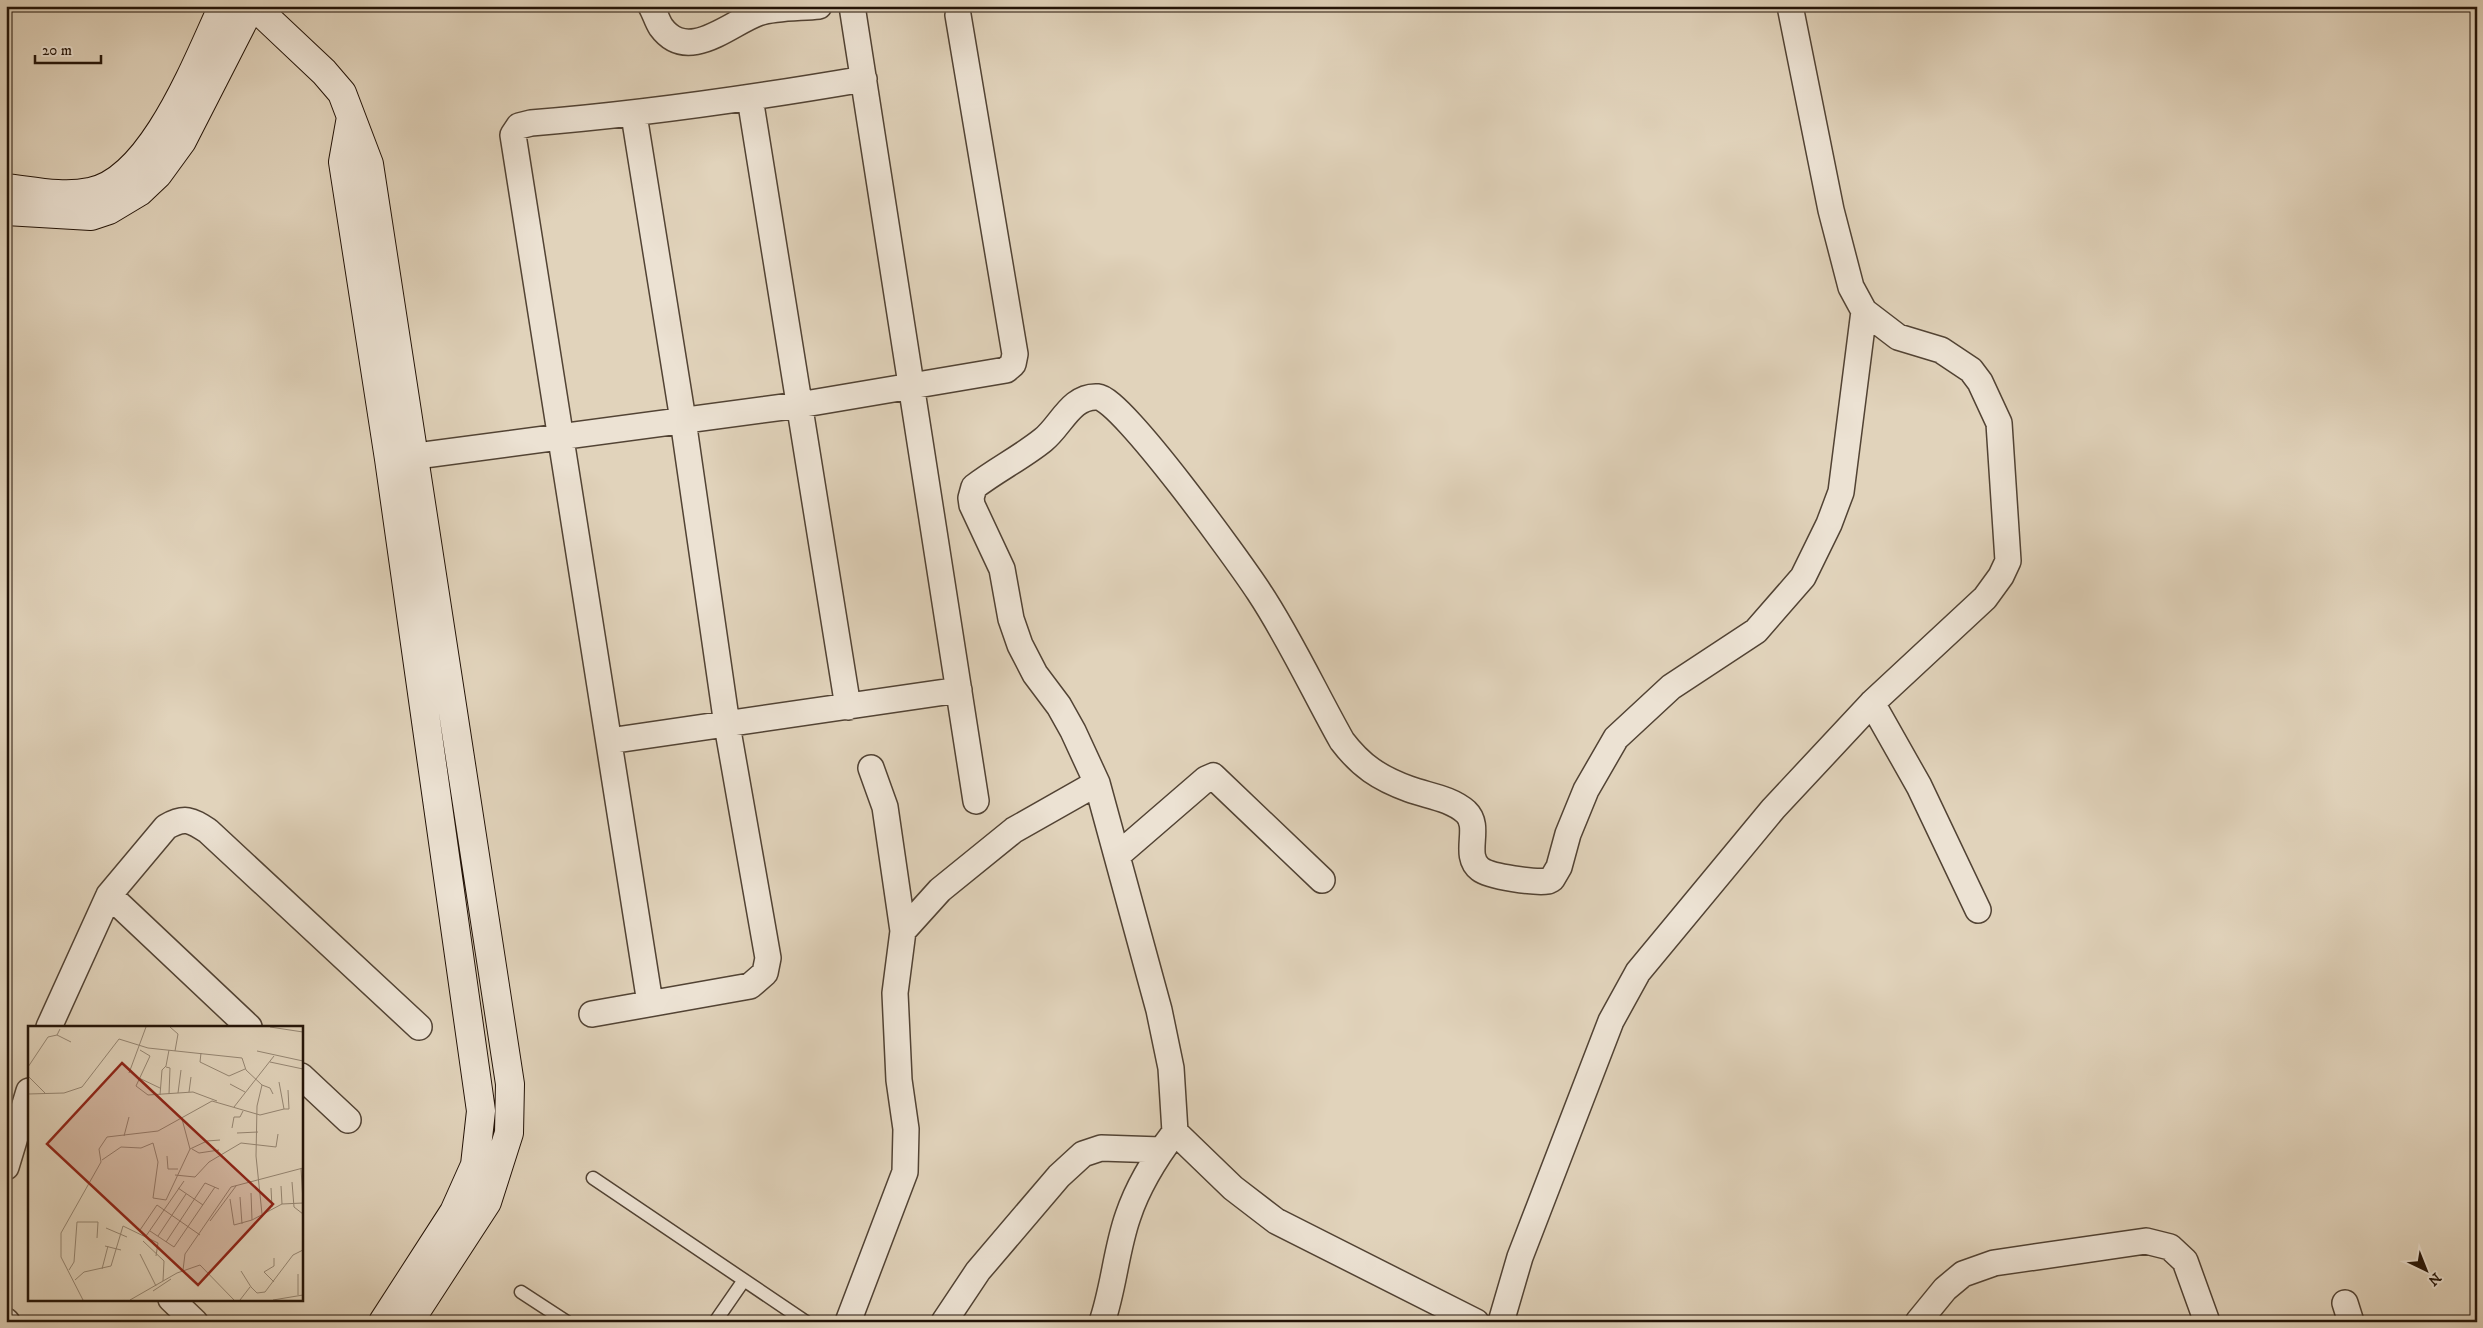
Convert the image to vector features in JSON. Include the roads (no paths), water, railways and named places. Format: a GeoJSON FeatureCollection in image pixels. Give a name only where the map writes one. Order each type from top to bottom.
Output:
{"type":"FeatureCollection","features":[{"type":"Feature","properties":{"kind":"street"},"geometry":{"type":"LineString","coordinates":[[6,188],[54,193],[90,192],[109,184],[131,168],[148,150],[182,94],[223,6]]}},
{"type":"Feature","properties":{"kind":"street"},"geometry":{"type":"LineString","coordinates":[[6,210],[91,216],[109,210],[139,192],[158,174],[182,141],[253,6],[324,72],[342,94],[369,164],[400,458],[481,1112],[475,1165],[457,1204],[384,1322]]}},
{"type":"Feature","properties":{"kind":"street"},"geometry":{"type":"LineString","coordinates":[[651,6],[662,28],[679,41],[692,42],[711,38],[758,13],[819,6]]}},
{"type":"Feature","properties":{"kind":"street"},"geometry":{"type":"LineString","coordinates":[[852,6],[976,801]]}},
{"type":"Feature","properties":{"kind":"street"},"geometry":{"type":"LineString","coordinates":[[1501,1322],[1520,1257],[1611,1021],[1638,972],[1773,809],[1872,703],[1985,598],[2001,576],[2008,561],[1999,423],[1980,382],[1971,370],[1941,350],[1898,337],[1864,311],[1851,287],[1831,210],[1790,6]]}},
{"type":"Feature","properties":{"kind":"street"},"geometry":{"type":"LineString","coordinates":[[400,458],[799,405],[912,384],[1006,370],[1013,364],[1015,354],[958,14]]}},
{"type":"Feature","properties":{"kind":"street"},"geometry":{"type":"LineString","coordinates":[[650,1003],[513,135],[519,126],[531,123],[634,114],[750,98],[864,79]]}},
{"type":"Feature","properties":{"kind":"street"},"geometry":{"type":"LineString","coordinates":[[750,98],[848,707]]}},
{"type":"Feature","properties":{"kind":"street"},"geometry":{"type":"LineString","coordinates":[[592,1014],[750,986],[765,973],[768,958],[727,725],[683,420],[634,114]]}},
{"type":"Feature","properties":{"kind":"street"},"geometry":{"type":"LineString","coordinates":[[1102,1322],[1109,1303],[1127,1217],[1139,1189],[1168,1141],[1171,1068],[1159,1010],[1118,855],[1096,783],[1073,731],[1059,706],[1035,674],[1020,645],[1011,619],[1002,570],[972,506],[971,498],[974,487],[1044,440],[1074,405],[1085,399],[1098,397],[1107,400],[1140,436],[1212,525],[1260,593],[1342,741],[1356,759],[1369,771],[1408,789],[1445,800],[1467,813],[1472,821],[1472,855],[1479,868],[1488,873],[1543,882],[1552,879],[1555,875],[1568,834],[1586,790],[1616,738],[1671,687],[1756,631],[1803,577],[1829,524],[1841,492],[1864,311]]}},
{"type":"Feature","properties":{"kind":"street"},"geometry":{"type":"LineString","coordinates":[[400,458],[510,1084],[509,1133],[487,1202],[409,1322]]}},
{"type":"Feature","properties":{"kind":"street"},"geometry":{"type":"LineString","coordinates":[[609,741],[959,690]]}},
{"type":"Feature","properties":{"kind":"street"},"geometry":{"type":"LineString","coordinates":[[1872,703],[1919,786],[1978,910]]}},
{"type":"Feature","properties":{"kind":"street"},"geometry":{"type":"LineString","coordinates":[[848,1322],[905,1172],[906,1130],[899,1080],[895,993],[903,930],[884,807],[871,768]]}},
{"type":"Feature","properties":{"kind":"street"},"geometry":{"type":"LineString","coordinates":[[1118,855],[1206,779],[1213,776],[1322,880]]}},
{"type":"Feature","properties":{"kind":"street"},"geometry":{"type":"LineString","coordinates":[[903,930],[940,890],[1000,840],[1096,783]]}},
{"type":"Feature","properties":{"kind":"street"},"geometry":{"type":"LineString","coordinates":[[55,1023],[109,895],[166,827],[178,820],[192,821],[208,831],[419,1027]]}},
{"type":"Feature","properties":{"kind":"street"},"geometry":{"type":"LineString","coordinates":[[109,895],[248,1026]]}},
{"type":"Feature","properties":{"kind":"street"},"geometry":{"type":"LineString","coordinates":[[302,1077],[348,1120]]}},
{"type":"Feature","properties":{"kind":"street"},"geometry":{"type":"LineString","coordinates":[[28,1094],[9,1158],[28,1165]]}},
{"type":"Feature","properties":{"kind":"street"},"geometry":{"type":"LineString","coordinates":[[944,1322],[978,1271],[1059,1176],[1083,1154],[1101,1148],[1168,1141],[1276,1221],[1476,1322]]}},
{"type":"Feature","properties":{"kind":"street"},"geometry":{"type":"LineString","coordinates":[[1918,1322],[1945,1289],[1963,1274],[1986,1265],[2146,1241],[2170,1247],[2185,1261],[2207,1322]]}},
{"type":"Feature","properties":{"kind":"street"},"geometry":{"type":"LineString","coordinates":[[172,1300],[195,1322]]}},
{"type":"Feature","properties":{"kind":"lane"},"geometry":{"type":"LineString","coordinates":[[592,1178],[806,1322]]}},
{"type":"Feature","properties":{"kind":"lane"},"geometry":{"type":"LineString","coordinates":[[715,1322],[744,1280]]}},
{"type":"Feature","properties":{"kind":"lane"},"geometry":{"type":"LineString","coordinates":[[521,1292],[567,1322]]}}]}
